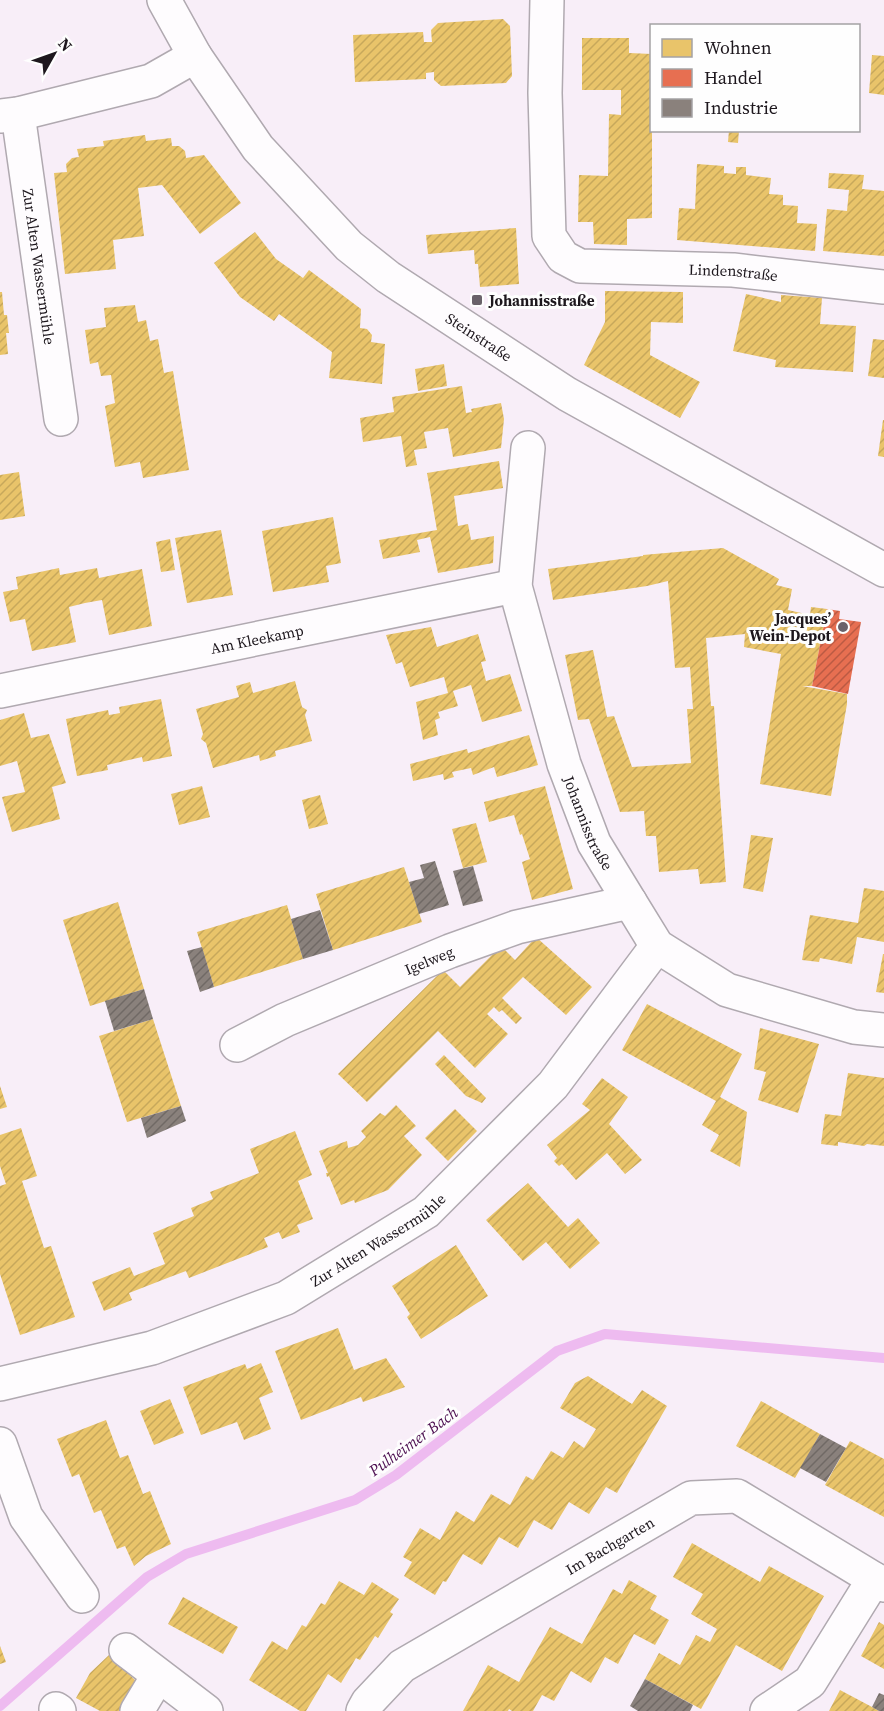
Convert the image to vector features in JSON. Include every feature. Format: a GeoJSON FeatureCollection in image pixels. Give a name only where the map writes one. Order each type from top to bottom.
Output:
{"type":"FeatureCollection","features":[{"type":"Feature","properties":{"kind":"street","name":"Steinstraße"},"geometry":{"type":"LineString","coordinates":[[164,0],[195,56],[258,148],[349,246],[388,278],[567,394],[884,570]]}},
{"type":"Feature","properties":{"kind":"street","name":"Lindenstraße"},"geometry":{"type":"LineString","coordinates":[[547,0],[544,93],[549,236],[563,257],[580,266],[733,270],[884,287]]}},
{"type":"Feature","properties":{"kind":"street","name":"Zur Alten Wassermühle"},"geometry":{"type":"LineString","coordinates":[[61,419],[9,115],[151,81],[195,56]]}},
{"type":"Feature","properties":{"kind":"street","name":"Johannisstraße"},"geometry":{"type":"LineString","coordinates":[[528,447],[515,586],[564,764],[594,843],[630,902],[657,946],[727,990],[854,1027],[884,1030]]}},
{"type":"Feature","properties":{"kind":"street","name":"Am Kleekamp"},"geometry":{"type":"LineString","coordinates":[[0,691],[515,586]]}},
{"type":"Feature","properties":{"kind":"street","name":"Igelweg"},"geometry":{"type":"LineString","coordinates":[[237,1045],[285,1020],[450,951],[517,927],[630,902]]}},
{"type":"Feature","properties":{"kind":"street","name":"Zur Alten Wassermühle"},"geometry":{"type":"LineString","coordinates":[[0,1384],[152,1348],[286,1298],[426,1212],[553,1085],[657,946]]}},
{"type":"Feature","properties":{"kind":"street"},"geometry":{"type":"LineString","coordinates":[[0,1444],[26,1517],[82,1596]]}},
{"type":"Feature","properties":{"kind":"street","name":"Im Bachgarten"},"geometry":{"type":"LineString","coordinates":[[363,1711],[368,1702],[402,1666],[691,1498],[737,1496],[879,1582],[810,1683],[767,1711]]}},
{"type":"Feature","properties":{"kind":"street"},"geometry":{"type":"LineString","coordinates":[[126,1650],[206,1711]]}},
{"type":"Feature","properties":{"kind":"street"},"geometry":{"type":"LineString","coordinates":[[137,1711],[158,1676]]}},
{"type":"Feature","properties":{"kind":"building: Wohnen"},"geometry":{"type":"Polygon","coordinates":[[[503,19],[510,26],[512,76],[506,83],[441,86],[434,80],[434,72],[426,73],[426,79],[355,82],[353,35],[423,32],[424,42],[432,42],[431,30],[438,23],[503,19]]]}},
{"type":"Feature","properties":{"kind":"building: Wohnen"},"geometry":{"type":"Polygon","coordinates":[[[582,38],[629,38],[629,53],[650,54],[652,218],[627,219],[627,245],[594,244],[593,222],[578,222],[579,175],[608,176],[609,114],[621,115],[621,90],[582,90],[582,38]]]}},
{"type":"Feature","properties":{"kind":"building: Wohnen"},"geometry":{"type":"Polygon","coordinates":[[[872,55],[884,56],[884,95],[869,93],[872,55]]]}},
{"type":"Feature","properties":{"kind":"building: Wohnen"},"geometry":{"type":"Polygon","coordinates":[[[729,132],[739,132],[738,143],[728,142],[729,132]]]}},
{"type":"Feature","properties":{"kind":"building: Wohnen"},"geometry":{"type":"Polygon","coordinates":[[[145,135],[146,141],[171,138],[172,146],[179,146],[185,151],[186,158],[204,155],[241,203],[200,234],[162,185],[138,188],[144,236],[113,240],[116,269],[65,274],[54,173],[67,172],[66,164],[72,158],[79,157],[77,149],[104,146],[103,141],[145,135]]]}},
{"type":"Feature","properties":{"kind":"building: Wohnen"},"geometry":{"type":"Polygon","coordinates":[[[697,164],[724,166],[724,173],[736,174],[736,167],[746,167],[746,175],[771,178],[769,194],[783,195],[783,205],[798,206],[797,223],[817,224],[815,251],[677,240],[679,208],[695,209],[697,164]]]}},
{"type":"Feature","properties":{"kind":"building: Wohnen"},"geometry":{"type":"Polygon","coordinates":[[[829,173],[864,175],[862,189],[884,191],[884,256],[823,251],[827,209],[847,211],[849,190],[828,188],[829,173]]]}},
{"type":"Feature","properties":{"kind":"building: Wohnen"},"geometry":{"type":"Polygon","coordinates":[[[516,228],[519,284],[480,287],[474,250],[428,254],[426,235],[516,228]]]}},
{"type":"Feature","properties":{"kind":"building: Wohnen"},"geometry":{"type":"Polygon","coordinates":[[[255,232],[276,259],[303,278],[309,270],[361,309],[360,328],[367,329],[372,335],[371,342],[385,344],[382,384],[329,378],[332,352],[279,314],[274,321],[240,297],[214,263],[255,232]]]}},
{"type":"Feature","properties":{"kind":"building: Wohnen"},"geometry":{"type":"Polygon","coordinates":[[[605,291],[683,292],[683,323],[651,322],[650,355],[700,382],[680,418],[584,365],[605,322],[605,291]]]}},
{"type":"Feature","properties":{"kind":"building: Wohnen"},"geometry":{"type":"Polygon","coordinates":[[[0,292],[2,292],[4,315],[7,315],[9,333],[6,333],[8,354],[0,355],[0,292]]]}},
{"type":"Feature","properties":{"kind":"building: Wohnen"},"geometry":{"type":"Polygon","coordinates":[[[746,294],[781,302],[781,295],[822,298],[820,324],[856,326],[853,372],[775,367],[776,360],[733,351],[746,294]]]}},
{"type":"Feature","properties":{"kind":"building: Wohnen"},"geometry":{"type":"Polygon","coordinates":[[[135,305],[138,322],[146,320],[150,341],[158,339],[164,373],[173,371],[189,470],[143,478],[140,462],[115,467],[105,406],[115,403],[111,375],[101,376],[98,362],[90,364],[85,330],[106,327],[104,308],[135,305]]]}},
{"type":"Feature","properties":{"kind":"building: Wohnen"},"geometry":{"type":"Polygon","coordinates":[[[873,339],[884,340],[884,378],[868,376],[873,339]]]}},
{"type":"Feature","properties":{"kind":"building: Wohnen"},"geometry":{"type":"Polygon","coordinates":[[[444,364],[447,386],[418,391],[415,369],[444,364]]]}},
{"type":"Feature","properties":{"kind":"building: Wohnen"},"geometry":{"type":"Polygon","coordinates":[[[462,386],[466,413],[472,412],[471,409],[501,403],[504,419],[501,448],[453,457],[448,428],[424,432],[427,448],[414,450],[417,465],[406,467],[401,436],[363,442],[360,418],[394,412],[392,397],[462,386]]]}},
{"type":"Feature","properties":{"kind":"building: Wohnen"},"geometry":{"type":"Polygon","coordinates":[[[884,420],[884,457],[878,456],[884,420]]]}},
{"type":"Feature","properties":{"kind":"building: Wohnen"},"geometry":{"type":"Polygon","coordinates":[[[499,461],[503,488],[454,496],[458,526],[468,524],[471,540],[494,536],[493,563],[438,573],[430,537],[417,540],[420,552],[383,559],[379,540],[437,530],[427,473],[499,461]]]}},
{"type":"Feature","properties":{"kind":"building: Wohnen"},"geometry":{"type":"Polygon","coordinates":[[[19,472],[25,516],[0,520],[0,475],[19,472]]]}},
{"type":"Feature","properties":{"kind":"building: Wohnen"},"geometry":{"type":"Polygon","coordinates":[[[333,517],[341,563],[326,566],[329,582],[273,592],[262,531],[333,517]]]}},
{"type":"Feature","properties":{"kind":"building: Wohnen"},"geometry":{"type":"Polygon","coordinates":[[[221,530],[233,595],[187,603],[175,538],[221,530]]]}},
{"type":"Feature","properties":{"kind":"building: Wohnen"},"geometry":{"type":"Polygon","coordinates":[[[170,539],[175,570],[161,572],[156,542],[170,539]]]}},
{"type":"Feature","properties":{"kind":"building: Wohnen"},"geometry":{"type":"Polygon","coordinates":[[[723,548],[779,579],[776,585],[792,589],[788,610],[810,615],[811,607],[827,609],[812,686],[802,686],[847,694],[847,704],[831,796],[760,784],[781,654],[744,647],[745,634],[706,638],[711,706],[714,706],[726,882],[700,884],[698,869],[659,872],[656,836],[646,836],[644,811],[620,812],[589,719],[578,720],[565,655],[593,650],[607,717],[614,716],[632,767],[691,763],[687,709],[693,709],[690,667],[675,668],[668,581],[553,600],[548,569],[643,555],[723,548]]]}},
{"type":"Feature","properties":{"kind":"building: Wohnen"},"geometry":{"type":"Polygon","coordinates":[[[59,568],[60,575],[97,568],[99,578],[142,569],[152,626],[109,635],[102,600],[85,603],[69,607],[76,642],[32,651],[25,619],[10,622],[3,592],[18,589],[16,577],[59,568]]]}},
{"type":"Feature","properties":{"kind":"building: Wohnen"},"geometry":{"type":"Polygon","coordinates":[[[431,627],[437,647],[478,634],[486,661],[481,662],[486,681],[510,674],[522,711],[482,722],[471,685],[453,691],[458,706],[438,712],[440,718],[435,720],[438,735],[423,740],[416,702],[448,693],[444,677],[410,687],[402,662],[396,664],[386,635],[431,627]]]}},
{"type":"Feature","properties":{"kind":"building: Wohnen"},"geometry":{"type":"Polygon","coordinates":[[[295,681],[302,707],[307,710],[305,715],[312,741],[275,751],[276,756],[260,761],[259,755],[213,768],[206,743],[201,739],[203,734],[196,709],[239,697],[236,686],[250,682],[253,693],[295,681]]]}},
{"type":"Feature","properties":{"kind":"building: Wohnen"},"geometry":{"type":"Polygon","coordinates":[[[161,699],[172,756],[143,762],[142,757],[107,765],[108,770],[77,776],[66,719],[108,710],[109,715],[120,713],[119,707],[161,699]]]}},
{"type":"Feature","properties":{"kind":"building: Wohnen"},"geometry":{"type":"Polygon","coordinates":[[[24,713],[31,738],[49,734],[66,783],[52,787],[60,819],[12,832],[2,797],[25,792],[17,761],[0,766],[0,720],[24,713]]]}},
{"type":"Feature","properties":{"kind":"building: Wohnen"},"geometry":{"type":"Polygon","coordinates":[[[529,735],[538,765],[497,777],[494,767],[473,775],[471,768],[452,772],[454,777],[444,780],[443,774],[413,781],[410,764],[467,749],[468,753],[529,735]]]}},
{"type":"Feature","properties":{"kind":"building: Wohnen"},"geometry":{"type":"Polygon","coordinates":[[[202,786],[210,817],[179,825],[171,794],[202,786]]]}},
{"type":"Feature","properties":{"kind":"building: Wohnen"},"geometry":{"type":"Polygon","coordinates":[[[545,786],[573,889],[532,900],[522,862],[530,859],[514,815],[489,822],[484,802],[545,786]]]}},
{"type":"Feature","properties":{"kind":"building: Wohnen"},"geometry":{"type":"Polygon","coordinates":[[[320,795],[328,824],[309,829],[302,800],[320,795]]]}},
{"type":"Feature","properties":{"kind":"building: Wohnen"},"geometry":{"type":"Polygon","coordinates":[[[476,823],[487,862],[463,868],[452,829],[476,823]]]}},
{"type":"Feature","properties":{"kind":"building: Wohnen"},"geometry":{"type":"Polygon","coordinates":[[[751,835],[773,838],[763,892],[743,888],[751,835]]]}},
{"type":"Feature","properties":{"kind":"building: Wohnen"},"geometry":{"type":"Polygon","coordinates":[[[404,867],[422,922],[333,950],[316,894],[404,867]]]}},
{"type":"Feature","properties":{"kind":"building: Wohnen"},"geometry":{"type":"Polygon","coordinates":[[[864,888],[884,891],[884,942],[857,937],[852,964],[820,958],[819,962],[802,960],[810,915],[858,923],[864,888]]]}},
{"type":"Feature","properties":{"kind":"building: Wohnen"},"geometry":{"type":"Polygon","coordinates":[[[118,902],[144,989],[90,1006],[63,920],[118,902]]]}},
{"type":"Feature","properties":{"kind":"building: Wohnen"},"geometry":{"type":"Polygon","coordinates":[[[287,905],[303,959],[214,987],[197,932],[287,905]]]}},
{"type":"Feature","properties":{"kind":"building: Wohnen"},"geometry":{"type":"Polygon","coordinates":[[[536,937],[592,987],[566,1015],[523,977],[502,998],[522,1018],[516,1024],[502,1010],[499,1012],[494,1007],[487,1014],[508,1034],[475,1068],[438,1031],[367,1102],[338,1074],[443,970],[460,987],[501,946],[515,960],[536,937]]]}},
{"type":"Feature","properties":{"kind":"building: Wohnen"},"geometry":{"type":"Polygon","coordinates":[[[884,954],[884,993],[876,992],[884,954]]]}},
{"type":"Feature","properties":{"kind":"building: Wohnen"},"geometry":{"type":"Polygon","coordinates":[[[647,1004],[742,1054],[720,1097],[747,1112],[740,1167],[710,1151],[719,1135],[702,1125],[716,1101],[622,1050],[647,1004]]]}},
{"type":"Feature","properties":{"kind":"building: Wohnen"},"geometry":{"type":"Polygon","coordinates":[[[153,1019],[181,1106],[127,1122],[99,1036],[153,1019]]]}},
{"type":"Feature","properties":{"kind":"building: Wohnen"},"geometry":{"type":"Polygon","coordinates":[[[760,1028],[819,1044],[798,1113],[758,1100],[766,1072],[754,1069],[760,1028]]]}},
{"type":"Feature","properties":{"kind":"building: Wohnen"},"geometry":{"type":"Polygon","coordinates":[[[444,1055],[486,1098],[482,1103],[466,1096],[435,1064],[444,1055]]]}},
{"type":"Feature","properties":{"kind":"building: Wohnen"},"geometry":{"type":"Polygon","coordinates":[[[848,1073],[884,1078],[884,1146],[838,1142],[838,1146],[821,1144],[825,1114],[841,1116],[848,1073]]]}},
{"type":"Feature","properties":{"kind":"building: Wohnen"},"geometry":{"type":"Polygon","coordinates":[[[602,1078],[628,1097],[609,1124],[642,1160],[625,1174],[607,1153],[576,1180],[562,1164],[559,1166],[554,1161],[557,1158],[547,1145],[590,1110],[582,1104],[602,1078]]]}},
{"type":"Feature","properties":{"kind":"building: Wohnen"},"geometry":{"type":"Polygon","coordinates":[[[0,1086],[7,1107],[0,1109],[0,1086]]]}},
{"type":"Feature","properties":{"kind":"building: Wohnen"},"geometry":{"type":"Polygon","coordinates":[[[396,1105],[416,1126],[404,1136],[422,1155],[388,1190],[355,1203],[354,1200],[341,1205],[329,1176],[327,1177],[326,1173],[328,1173],[319,1151],[347,1141],[348,1148],[358,1145],[366,1137],[361,1131],[380,1113],[385,1116],[396,1105]]]}},
{"type":"Feature","properties":{"kind":"building: Wohnen"},"geometry":{"type":"Polygon","coordinates":[[[455,1109],[477,1131],[448,1161],[425,1138],[455,1109]]]}},
{"type":"Feature","properties":{"kind":"building: Wohnen"},"geometry":{"type":"Polygon","coordinates":[[[21,1128],[37,1176],[22,1181],[44,1248],[51,1246],[75,1317],[20,1335],[0,1274],[0,1186],[6,1184],[0,1166],[0,1135],[21,1128]]]}},
{"type":"Feature","properties":{"kind":"building: Wohnen"},"geometry":{"type":"Polygon","coordinates":[[[295,1131],[312,1175],[298,1181],[313,1219],[297,1225],[300,1232],[282,1239],[279,1232],[264,1238],[268,1247],[189,1278],[186,1271],[129,1293],[132,1300],[104,1311],[92,1282],[130,1267],[134,1276],[165,1264],[153,1233],[194,1216],[191,1208],[213,1199],[210,1192],[259,1173],[250,1149],[295,1131]]]}},
{"type":"Feature","properties":{"kind":"building: Wohnen"},"geometry":{"type":"Polygon","coordinates":[[[528,1183],[568,1227],[578,1218],[600,1243],[570,1269],[546,1242],[523,1261],[486,1220],[528,1183]]]}},
{"type":"Feature","properties":{"kind":"building: Wohnen"},"geometry":{"type":"Polygon","coordinates":[[[456,1245],[488,1296],[421,1339],[407,1317],[410,1314],[392,1286],[456,1245]]]}},
{"type":"Feature","properties":{"kind":"building: Wohnen"},"geometry":{"type":"Polygon","coordinates":[[[338,1328],[354,1370],[386,1358],[405,1387],[363,1402],[361,1397],[301,1420],[275,1351],[338,1328]]]}},
{"type":"Feature","properties":{"kind":"building: Wohnen"},"geometry":{"type":"Polygon","coordinates":[[[261,1363],[273,1392],[259,1398],[271,1429],[244,1440],[237,1422],[201,1435],[183,1387],[245,1364],[247,1369],[261,1363]]]}},
{"type":"Feature","properties":{"kind":"building: Wohnen"},"geometry":{"type":"Polygon","coordinates":[[[588,1376],[632,1404],[642,1390],[667,1406],[617,1493],[606,1487],[589,1514],[569,1502],[552,1530],[534,1520],[518,1548],[499,1537],[482,1565],[463,1554],[435,1595],[404,1576],[412,1562],[403,1557],[420,1528],[440,1540],[456,1511],[474,1522],[491,1494],[510,1505],[526,1476],[533,1480],[551,1451],[563,1458],[574,1441],[584,1448],[596,1429],[560,1408],[575,1383],[588,1376]]]}},
{"type":"Feature","properties":{"kind":"building: Wohnen"},"geometry":{"type":"Polygon","coordinates":[[[170,1399],[184,1433],[154,1445],[140,1411],[170,1399]]]}},
{"type":"Feature","properties":{"kind":"building: Wohnen"},"geometry":{"type":"Polygon","coordinates":[[[761,1401],[820,1434],[795,1478],[736,1446],[761,1401]]]}},
{"type":"Feature","properties":{"kind":"building: Wohnen"},"geometry":{"type":"Polygon","coordinates":[[[106,1420],[120,1458],[128,1455],[143,1494],[150,1491],[171,1544],[146,1556],[134,1566],[125,1546],[117,1549],[101,1510],[94,1513],[79,1474],[72,1477],[57,1439],[106,1420]]]}},
{"type":"Feature","properties":{"kind":"building: Wohnen"},"geometry":{"type":"Polygon","coordinates":[[[850,1441],[884,1459],[884,1517],[825,1485],[850,1441]]]}},
{"type":"Feature","properties":{"kind":"building: Wohnen"},"geometry":{"type":"Polygon","coordinates":[[[692,1543],[760,1582],[769,1566],[824,1596],[782,1671],[736,1645],[701,1709],[645,1679],[659,1653],[680,1665],[696,1635],[710,1642],[717,1629],[691,1614],[703,1594],[673,1577],[692,1543]]]}},
{"type":"Feature","properties":{"kind":"building: Wohnen"},"geometry":{"type":"Polygon","coordinates":[[[629,1580],[657,1596],[650,1609],[669,1620],[655,1645],[634,1634],[618,1664],[605,1657],[591,1683],[571,1671],[554,1701],[542,1695],[533,1711],[509,1709],[508,1711],[463,1711],[488,1665],[519,1682],[550,1627],[582,1644],[613,1589],[622,1594],[629,1580]]]}},
{"type":"Feature","properties":{"kind":"building: Wohnen"},"geometry":{"type":"Polygon","coordinates":[[[339,1581],[364,1595],[372,1582],[399,1599],[390,1612],[393,1614],[378,1638],[375,1636],[360,1660],[356,1658],[341,1683],[328,1674],[306,1711],[300,1711],[249,1680],[272,1641],[287,1650],[302,1625],[306,1627],[321,1603],[325,1605],[339,1581]]]}},
{"type":"Feature","properties":{"kind":"building: Wohnen"},"geometry":{"type":"Polygon","coordinates":[[[183,1597],[238,1627],[223,1654],[168,1624],[183,1597]]]}},
{"type":"Feature","properties":{"kind":"building: Wohnen"},"geometry":{"type":"Polygon","coordinates":[[[879,1622],[884,1625],[884,1669],[861,1656],[879,1622]]]}},
{"type":"Feature","properties":{"kind":"building: Wohnen"},"geometry":{"type":"Polygon","coordinates":[[[0,1646],[6,1662],[0,1664],[0,1646]]]}},
{"type":"Feature","properties":{"kind":"building: Wohnen"},"geometry":{"type":"Polygon","coordinates":[[[109,1655],[136,1681],[119,1711],[100,1711],[76,1698],[90,1673],[109,1655]]]}},
{"type":"Feature","properties":{"kind":"building: Wohnen"},"geometry":{"type":"Polygon","coordinates":[[[840,1690],[872,1707],[879,1711],[829,1711],[840,1690]]]}},
{"type":"Feature","properties":{"kind":"building: Handel"},"geometry":{"type":"Polygon","coordinates":[[[827,609],[840,611],[839,619],[861,622],[848,694],[812,686],[827,609]]]}},
{"type":"Feature","properties":{"kind":"building: Industrie"},"geometry":{"type":"Polygon","coordinates":[[[435,861],[449,905],[419,914],[409,882],[424,878],[420,865],[435,861]]]}},
{"type":"Feature","properties":{"kind":"building: Industrie"},"geometry":{"type":"Polygon","coordinates":[[[473,866],[483,901],[463,906],[453,871],[473,866]]]}},
{"type":"Feature","properties":{"kind":"building: Industrie"},"geometry":{"type":"Polygon","coordinates":[[[320,910],[333,950],[303,959],[291,919],[320,910]]]}},
{"type":"Feature","properties":{"kind":"building: Industrie"},"geometry":{"type":"Polygon","coordinates":[[[202,947],[214,987],[200,992],[187,951],[202,947]]]}},
{"type":"Feature","properties":{"kind":"building: Industrie"},"geometry":{"type":"Polygon","coordinates":[[[144,989],[153,1019],[114,1031],[105,1001],[144,989]]]}},
{"type":"Feature","properties":{"kind":"building: Industrie"},"geometry":{"type":"Polygon","coordinates":[[[181,1106],[186,1121],[147,1138],[141,1118],[181,1106]]]}},
{"type":"Feature","properties":{"kind":"building: Industrie"},"geometry":{"type":"Polygon","coordinates":[[[820,1434],[846,1448],[826,1482],[800,1468],[820,1434]]]}},
{"type":"Feature","properties":{"kind":"building: Industrie"},"geometry":{"type":"Polygon","coordinates":[[[645,1679],[693,1705],[690,1711],[638,1711],[630,1706],[645,1679]]]}},
{"type":"Feature","properties":{"kind":"building: Industrie"},"geometry":{"type":"Polygon","coordinates":[[[879,1693],[884,1695],[884,1711],[872,1707],[879,1693]]]}},
{"type":"Feature","properties":{"kind":"waterway","name":"Pulheimer Bach"},"geometry":{"type":"LineString","coordinates":[[0,1706],[147,1577],[186,1554],[355,1500],[396,1475],[557,1351],[605,1334],[884,1358]]}},
{"type":"Feature","properties":{"kind":"place","name":"Johannisstraße"},"geometry":{"type":"Point","coordinates":[477,300]}},
{"type":"Feature","properties":{"kind":"place","name":"Jacques’ Wein-Depot"},"geometry":{"type":"Point","coordinates":[843,627]}}]}
